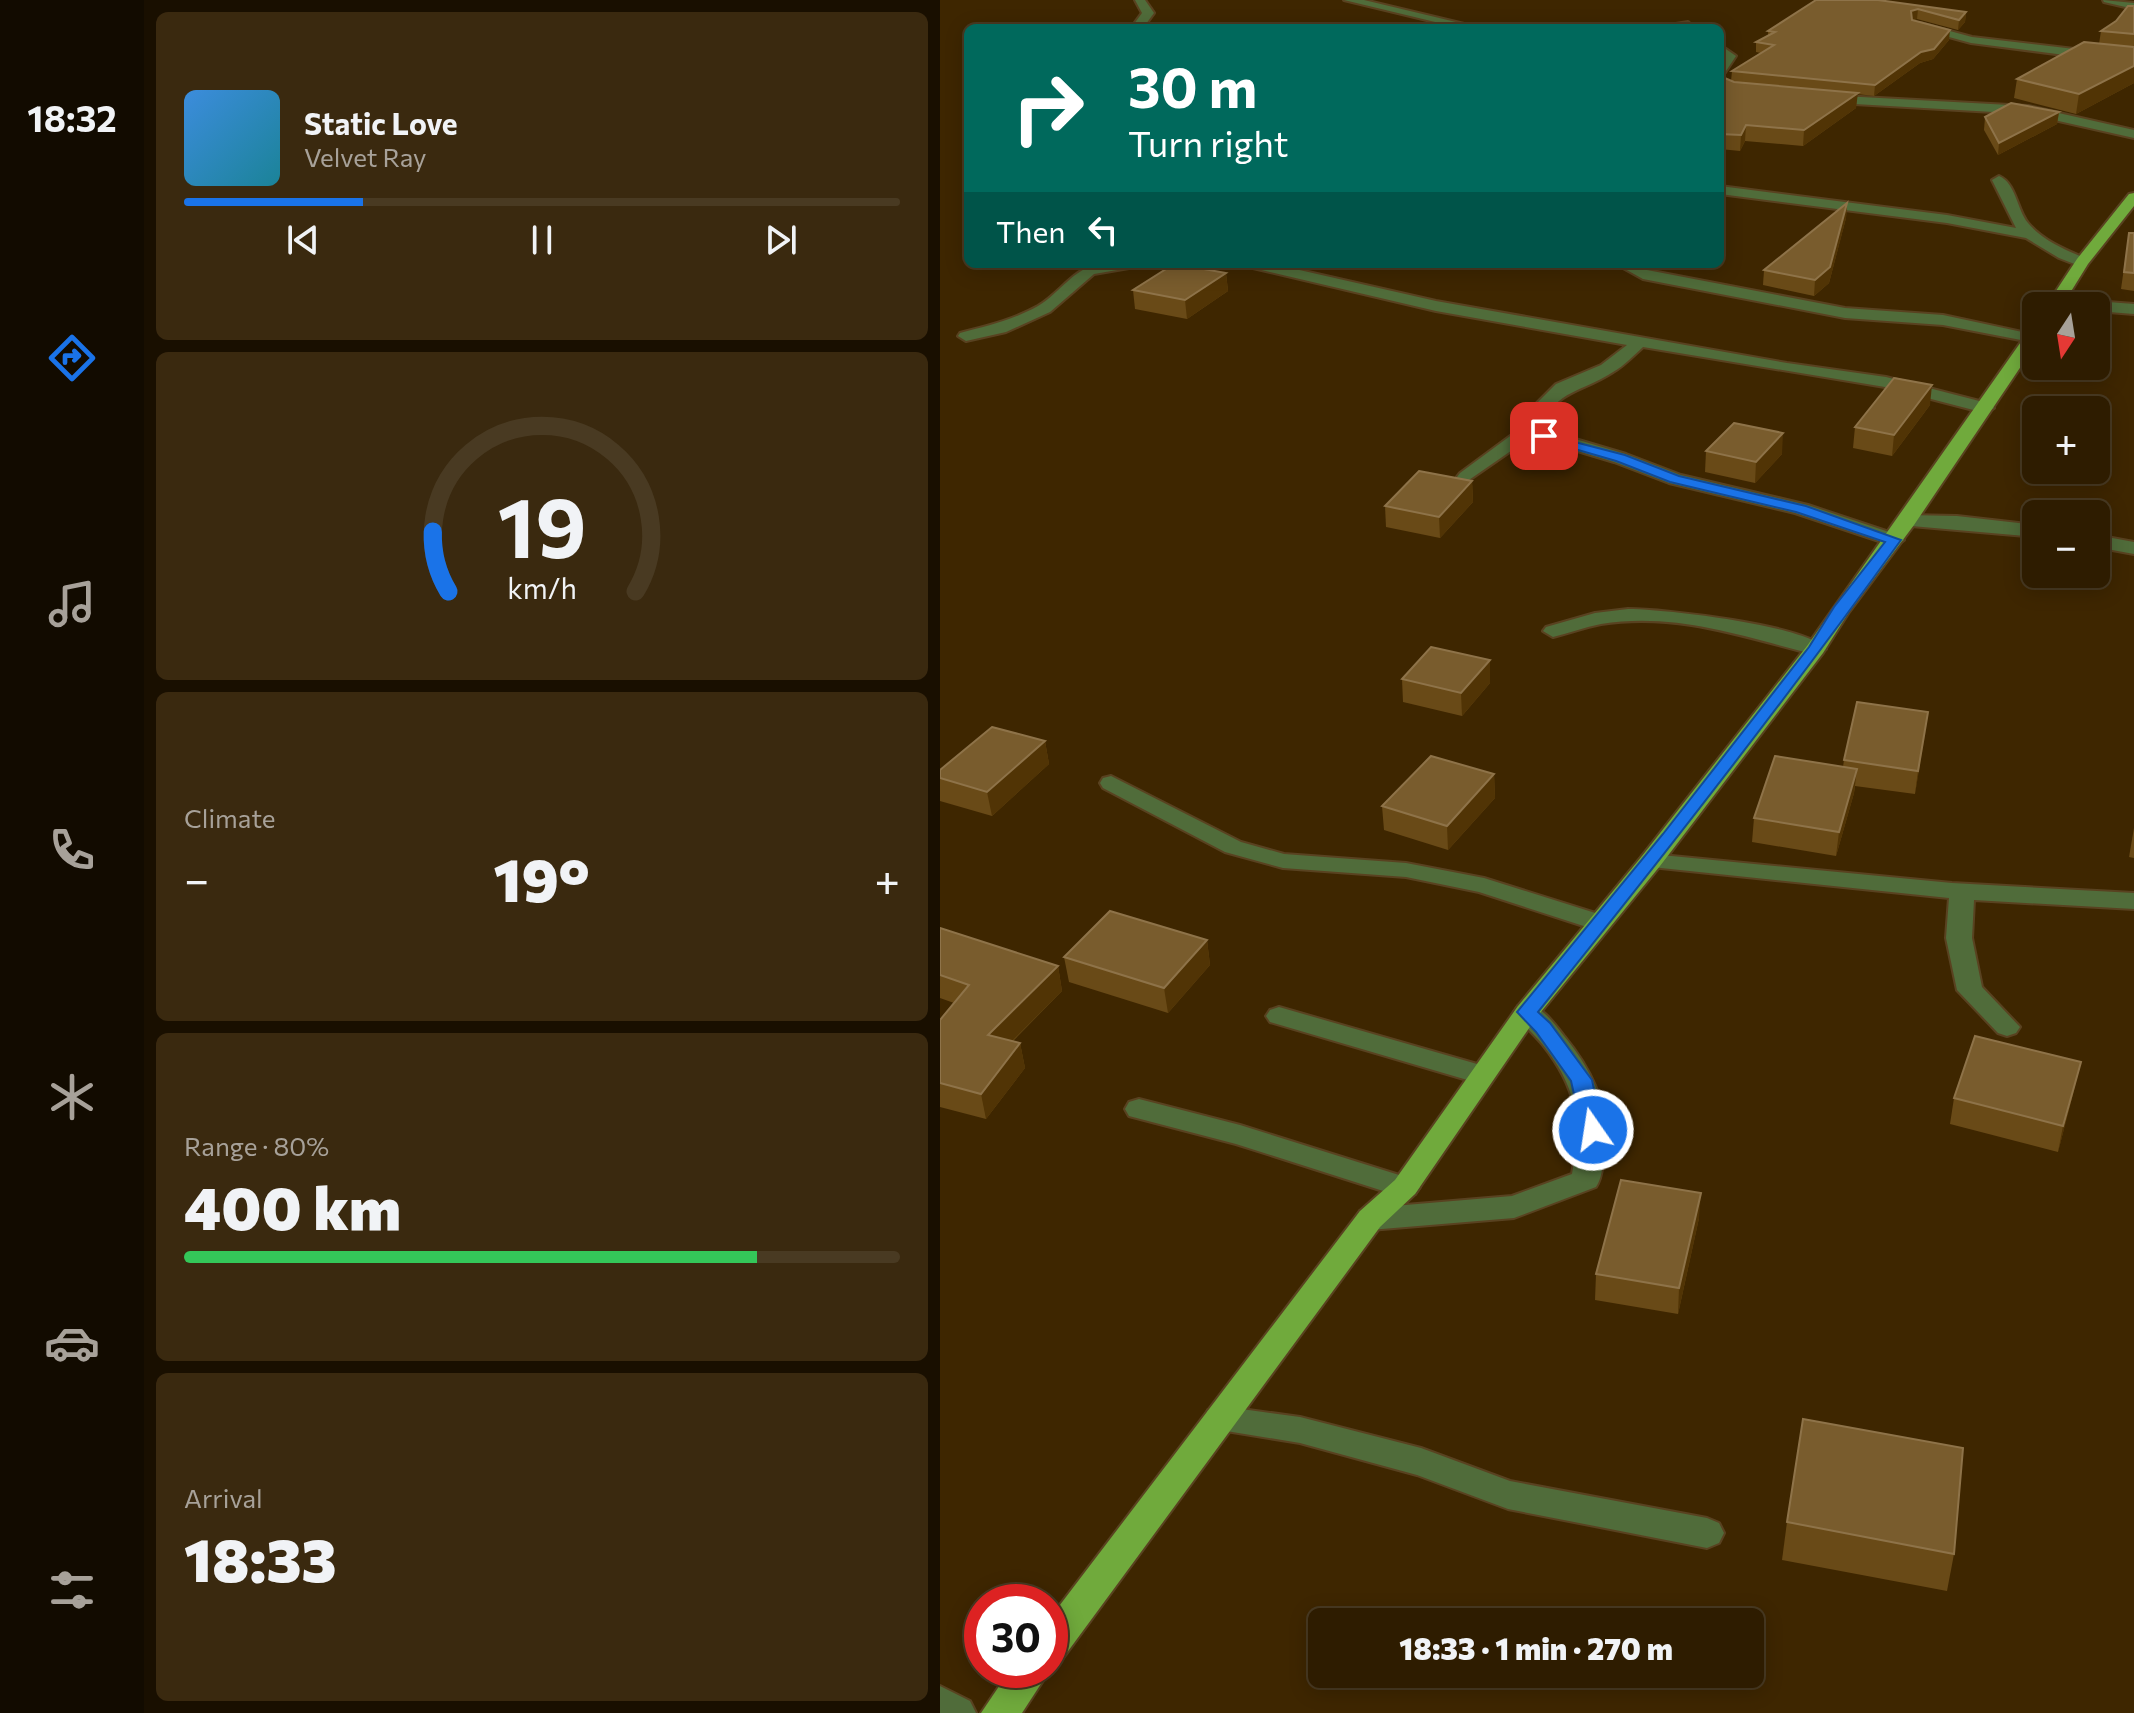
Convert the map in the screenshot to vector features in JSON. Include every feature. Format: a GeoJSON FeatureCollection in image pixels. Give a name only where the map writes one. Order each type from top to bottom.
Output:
{"type":"FeatureCollection","features":[{"type":"Feature","properties":{"kind":"main road"},"geometry":{"type":"LineString","coordinates":[[2063,292],[2082,262],[2134,197]]}},
{"type":"Feature","properties":{"kind":"main road"},"geometry":{"type":"LineString","coordinates":[[1068,1622],[1370,1219],[1405,1187],[1527,1012],[1651,861],[1816,649],[1840,610],[1901,531],[2022,354]]}},
{"type":"Feature","properties":{"kind":"main road"},"geometry":{"type":"LineString","coordinates":[[1000,1713],[1019,1688]]}},
{"type":"Feature","properties":{"kind":"street"},"geometry":{"type":"LineString","coordinates":[[1140,0],[1148,13],[1140,24]]}},
{"type":"Feature","properties":{"kind":"street"},"geometry":{"type":"LineString","coordinates":[[1349,0],[1456,24]]}},
{"type":"Feature","properties":{"kind":"street"},"geometry":{"type":"LineString","coordinates":[[2108,0],[2134,6]]}},
{"type":"Feature","properties":{"kind":"street"},"geometry":{"type":"LineString","coordinates":[[1403,24],[1424,17]]}},
{"type":"Feature","properties":{"kind":"street"},"geometry":{"type":"LineString","coordinates":[[1916,25],[1971,40],[2134,60]]}},
{"type":"Feature","properties":{"kind":"street"},"geometry":{"type":"LineString","coordinates":[[1815,98],[1899,105],[2017,108],[2134,134]]}},
{"type":"Feature","properties":{"kind":"street"},"geometry":{"type":"LineString","coordinates":[[1999,180],[2009,193],[2018,220],[2033,235],[2049,248],[2082,262]]}},
{"type":"Feature","properties":{"kind":"street"},"geometry":{"type":"LineString","coordinates":[[1724,191],[1947,219],[2033,235]]}},
{"type":"Feature","properties":{"kind":"street"},"geometry":{"type":"LineString","coordinates":[[966,336],[1000,329],[1044,309],[1089,270],[1102,268]]}},
{"type":"Feature","properties":{"kind":"street"},"geometry":{"type":"LineString","coordinates":[[1274,268],[1383,295],[1640,342],[1886,382],[1985,408]]}},
{"type":"Feature","properties":{"kind":"street"},"geometry":{"type":"LineString","coordinates":[[1631,268],[1643,274],[1845,313],[1943,320],[2022,334]]}},
{"type":"Feature","properties":{"kind":"street"},"geometry":{"type":"LineString","coordinates":[[2110,307],[2134,309]]}},
{"type":"Feature","properties":{"kind":"street"},"geometry":{"type":"LineString","coordinates":[[1466,477],[1528,431],[1539,411],[1562,388],[1607,369],[1640,342]]}},
{"type":"Feature","properties":{"kind":"street"},"geometry":{"type":"LineString","coordinates":[[1528,431],[1620,458],[1675,479],[1901,531],[1957,522],[2022,529]]}},
{"type":"Feature","properties":{"kind":"street"},"geometry":{"type":"LineString","coordinates":[[2110,544],[2134,548]]}},
{"type":"Feature","properties":{"kind":"street"},"geometry":{"type":"LineString","coordinates":[[1553,631],[1601,618],[1645,615],[1675,617],[1745,626],[1816,649]]}},
{"type":"Feature","properties":{"kind":"street"},"geometry":{"type":"LineString","coordinates":[[1111,783],[1233,847],[1283,861],[1406,870],[1484,885],[1599,923]]}},
{"type":"Feature","properties":{"kind":"street"},"geometry":{"type":"LineString","coordinates":[[1651,861],[1962,891],[2134,901]]}},
{"type":"Feature","properties":{"kind":"street"},"geometry":{"type":"LineString","coordinates":[[1962,891],[1959,938],[1970,990],[2007,1027]]}},
{"type":"Feature","properties":{"kind":"street"},"geometry":{"type":"LineString","coordinates":[[1370,1219],[1514,1207],[1586,1180],[1593,1130],[1581,1080],[1543,1027],[1527,1012]]}},
{"type":"Feature","properties":{"kind":"street"},"geometry":{"type":"LineString","coordinates":[[1279,1016],[1481,1075]]}},
{"type":"Feature","properties":{"kind":"street"},"geometry":{"type":"LineString","coordinates":[[1139,1109],[1240,1135],[1405,1187]]}},
{"type":"Feature","properties":{"kind":"street"},"geometry":{"type":"LineString","coordinates":[[1220,1419],[1300,1430],[1421,1462],[1508,1495],[1707,1533]]}},
{"type":"Feature","properties":{"kind":"street"},"geometry":{"type":"LineString","coordinates":[[940,1703],[957,1713]]}},
{"type":"Feature","properties":{"kind":"building"},"geometry":{"type":"Polygon","coordinates":[[[1816,0],[1878,0],[1966,12],[1959,20],[1918,9],[1911,11],[1912,20],[1950,30],[1934,49],[1921,52],[1875,85],[1732,71],[1774,45],[1756,42],[1775,32],[1768,31],[1816,0]]]}},
{"type":"Feature","properties":{"kind":"building"},"geometry":{"type":"Polygon","coordinates":[[[2128,6],[2134,6],[2134,34],[2101,31],[2116,21],[2128,6]]]}},
{"type":"Feature","properties":{"kind":"building"},"geometry":{"type":"Polygon","coordinates":[[[2084,42],[2134,47],[2134,66],[2079,94],[2017,79],[2084,42]]]}},
{"type":"Feature","properties":{"kind":"building"},"geometry":{"type":"Polygon","coordinates":[[[1724,78],[1734,82],[1858,93],[1804,130],[1746,125],[1741,135],[1724,134],[1724,78]]]}},
{"type":"Feature","properties":{"kind":"building"},"geometry":{"type":"Polygon","coordinates":[[[2011,103],[2059,112],[1999,143],[1985,117],[2011,103]]]}},
{"type":"Feature","properties":{"kind":"building"},"geometry":{"type":"Polygon","coordinates":[[[1847,203],[1830,267],[1815,280],[1764,270],[1847,203]]]}},
{"type":"Feature","properties":{"kind":"building"},"geometry":{"type":"Polygon","coordinates":[[[2129,233],[2134,233],[2134,273],[2124,272],[2129,233]]]}},
{"type":"Feature","properties":{"kind":"building"},"geometry":{"type":"Polygon","coordinates":[[[1168,268],[1197,268],[1226,273],[1185,300],[1133,290],[1168,268]]]}},
{"type":"Feature","properties":{"kind":"building"},"geometry":{"type":"Polygon","coordinates":[[[1894,378],[1932,385],[1894,435],[1855,427],[1894,378]]]}},
{"type":"Feature","properties":{"kind":"building"},"geometry":{"type":"Polygon","coordinates":[[[1734,423],[1783,433],[1756,462],[1706,451],[1734,423]]]}},
{"type":"Feature","properties":{"kind":"building"},"geometry":{"type":"Polygon","coordinates":[[[1419,471],[1472,481],[1439,517],[1385,506],[1419,471]]]}},
{"type":"Feature","properties":{"kind":"building"},"geometry":{"type":"Polygon","coordinates":[[[1431,647],[1490,660],[1461,693],[1402,679],[1431,647]]]}},
{"type":"Feature","properties":{"kind":"building"},"geometry":{"type":"Polygon","coordinates":[[[1857,702],[1928,712],[1918,771],[1844,760],[1857,702]]]}},
{"type":"Feature","properties":{"kind":"building"},"geometry":{"type":"Polygon","coordinates":[[[992,727],[1045,741],[987,792],[940,778],[940,770],[992,727]]]}},
{"type":"Feature","properties":{"kind":"building"},"geometry":{"type":"Polygon","coordinates":[[[1431,756],[1494,774],[1447,826],[1382,806],[1431,756]]]}},
{"type":"Feature","properties":{"kind":"building"},"geometry":{"type":"Polygon","coordinates":[[[1775,756],[1857,769],[1839,832],[1754,818],[1775,756]]]}},
{"type":"Feature","properties":{"kind":"building"},"geometry":{"type":"Polygon","coordinates":[[[1110,911],[1207,940],[1164,988],[1064,957],[1110,911]]]}},
{"type":"Feature","properties":{"kind":"building"},"geometry":{"type":"Polygon","coordinates":[[[940,928],[1058,966],[988,1035],[1020,1043],[981,1094],[940,1083],[940,1020],[969,985],[940,975],[940,928]]]}},
{"type":"Feature","properties":{"kind":"building"},"geometry":{"type":"Polygon","coordinates":[[[1975,1036],[2081,1062],[2063,1126],[1954,1098],[1975,1036]]]}},
{"type":"Feature","properties":{"kind":"building"},"geometry":{"type":"Polygon","coordinates":[[[1621,1180],[1701,1193],[1679,1288],[1596,1274],[1621,1180]]]}},
{"type":"Feature","properties":{"kind":"building"},"geometry":{"type":"Polygon","coordinates":[[[1803,1419],[1963,1448],[1954,1554],[1787,1522],[1803,1419]]]}},
{"type":"Feature","properties":{"kind":"route"},"geometry":{"type":"LineString","coordinates":[[1544,436],[1620,458],[1675,479],[1801,509],[1894,540],[1840,610],[1816,649],[1651,861],[1527,1012],[1543,1027],[1581,1080],[1593,1130]]}}]}
